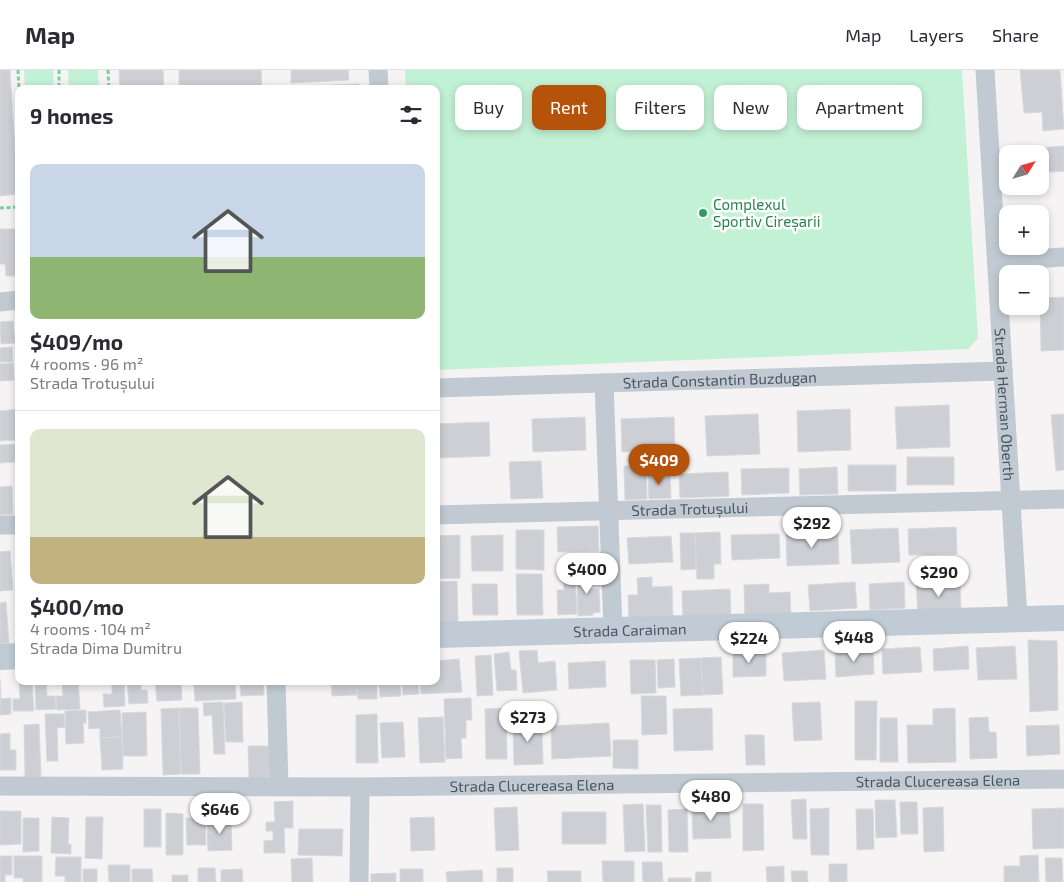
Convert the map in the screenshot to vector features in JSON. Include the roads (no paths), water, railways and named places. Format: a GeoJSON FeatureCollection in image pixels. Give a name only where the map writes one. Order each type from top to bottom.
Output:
{"type":"FeatureCollection","features":[{"type":"Feature","properties":{"kind":"street"},"geometry":{"type":"LineString","coordinates":[[378,70],[379,85]]}},
{"type":"Feature","properties":{"kind":"street","name":"Strada Herman Oberth"},"geometry":{"type":"LineString","coordinates":[[985,70],[1018,619]]}},
{"type":"Feature","properties":{"kind":"street"},"geometry":{"type":"LineString","coordinates":[[996,261],[1064,257]]}},
{"type":"Feature","properties":{"kind":"street"},"geometry":{"type":"LineString","coordinates":[[0,302],[15,300]]}},
{"type":"Feature","properties":{"kind":"street","name":"Strada Constantin Buzdugan"},"geometry":{"type":"LineString","coordinates":[[440,388],[1003,370]]}},
{"type":"Feature","properties":{"kind":"street"},"geometry":{"type":"LineString","coordinates":[[604,383],[613,630]]}},
{"type":"Feature","properties":{"kind":"street","name":"Strada Trotușului"},"geometry":{"type":"LineString","coordinates":[[440,516],[1064,499]]}},
{"type":"Feature","properties":{"kind":"street"},"geometry":{"type":"LineString","coordinates":[[0,525],[15,525]]}},
{"type":"Feature","properties":{"kind":"street","name":"Strada Caraiman"},"geometry":{"type":"LineString","coordinates":[[440,635],[1064,618]]}},
{"type":"Feature","properties":{"kind":"street"},"geometry":{"type":"LineString","coordinates":[[0,657],[15,656]]}},
{"type":"Feature","properties":{"kind":"street"},"geometry":{"type":"LineString","coordinates":[[276,685],[279,786]]}},
{"type":"Feature","properties":{"kind":"street","name":"Strada Clucereasa Elena"},"geometry":{"type":"LineString","coordinates":[[0,786],[360,787],[1064,779]]}},
{"type":"Feature","properties":{"kind":"street"},"geometry":{"type":"LineString","coordinates":[[359,882],[360,787]]}},
{"type":"Feature","properties":{"kind":"place","name":"Complexul Sportiv Cireșarii"},"geometry":{"type":"Point","coordinates":[703,213]}}]}
